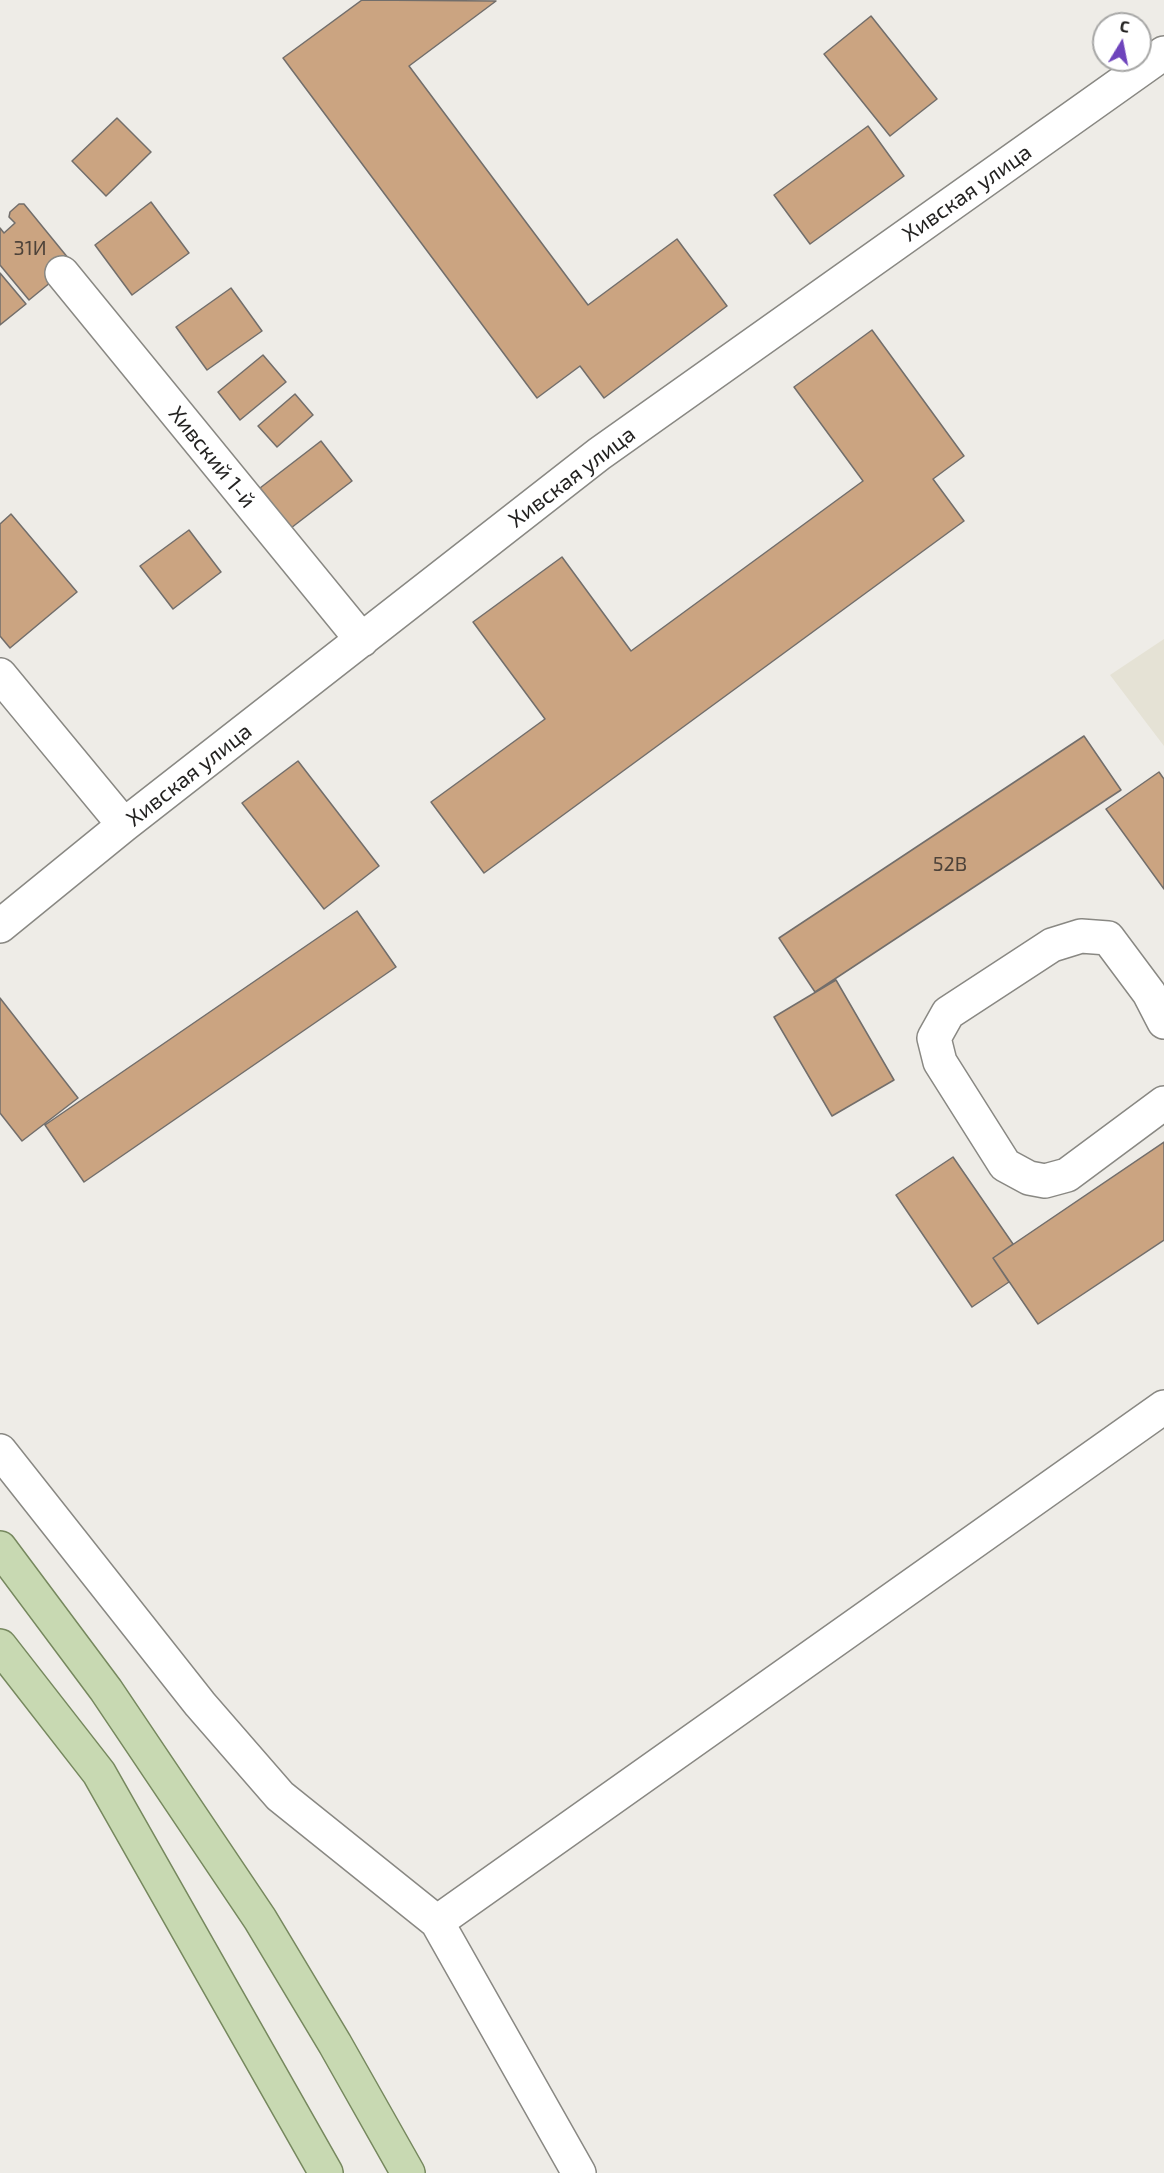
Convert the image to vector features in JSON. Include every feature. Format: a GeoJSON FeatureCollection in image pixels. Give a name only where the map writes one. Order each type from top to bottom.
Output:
{"type":"FeatureCollection","features":[{"type":"Feature","properties":{"kind":"main road"},"geometry":{"type":"LineString","coordinates":[[0,1548],[124,1717],[260,1919],[408,2173]]}},
{"type":"Feature","properties":{"kind":"main road"},"geometry":{"type":"LineString","coordinates":[[0,1646],[99,1773],[326,2173]]}},
{"type":"Feature","properties":{"kind":"street","name":"Хивская улица"},"geometry":{"type":"LineString","coordinates":[[0,926],[123,825],[599,454],[1164,53]]}},
{"type":"Feature","properties":{"kind":"street","name":"Хивский 1-й"},"geometry":{"type":"LineString","coordinates":[[62,273],[362,640]]}},
{"type":"Feature","properties":{"kind":"street"},"geometry":{"type":"LineString","coordinates":[[0,675],[123,825]]}},
{"type":"Feature","properties":{"kind":"street"},"geometry":{"type":"LineString","coordinates":[[1164,1022],[1156,989],[1108,938],[1081,936],[1052,945],[948,1013],[934,1038],[940,1062],[1005,1165],[1029,1178],[1045,1181],[1067,1175],[1164,1103]]}},
{"type":"Feature","properties":{"kind":"street"},"geometry":{"type":"LineString","coordinates":[[437,1922],[1164,1407]]}},
{"type":"Feature","properties":{"kind":"street"},"geometry":{"type":"LineString","coordinates":[[0,1451],[200,1704],[280,1796],[437,1922],[579,2173]]}},
{"type":"Feature","properties":{"kind":"shaded area"},"geometry":{"type":"Polygon","coordinates":[[[1164,639],[1164,746],[1110,675],[1164,639]]]}},
{"type":"Feature","properties":{"kind":"building"},"geometry":{"type":"Polygon","coordinates":[[[362,0],[496,1],[409,66],[588,305],[677,239],[727,306],[604,398],[580,366],[537,398],[283,58],[362,0]]]}},
{"type":"Feature","properties":{"kind":"building"},"geometry":{"type":"Polygon","coordinates":[[[871,16],[937,99],[890,136],[824,54],[871,16]]]}},
{"type":"Feature","properties":{"kind":"building"},"geometry":{"type":"Polygon","coordinates":[[[117,118],[151,152],[106,196],[72,161],[117,118]]]}},
{"type":"Feature","properties":{"kind":"building"},"geometry":{"type":"Polygon","coordinates":[[[868,126],[904,176],[810,244],[774,195],[868,126]]]}},
{"type":"Feature","properties":{"kind":"building"},"geometry":{"type":"Polygon","coordinates":[[[151,202],[189,253],[132,295],[95,245],[151,202]]]}},
{"type":"Feature","properties":{"kind":"building"},"geometry":{"type":"Polygon","coordinates":[[[19,204],[24,204],[73,264],[29,300],[0,265],[0,228],[4,233],[15,223],[9,217],[10,212],[19,204]]]}},
{"type":"Feature","properties":{"kind":"building"},"geometry":{"type":"Polygon","coordinates":[[[0,273],[26,304],[0,325],[0,273]]]}},
{"type":"Feature","properties":{"kind":"building"},"geometry":{"type":"Polygon","coordinates":[[[231,288],[262,331],[207,370],[176,327],[231,288]]]}},
{"type":"Feature","properties":{"kind":"building"},"geometry":{"type":"Polygon","coordinates":[[[872,330],[964,456],[933,479],[964,521],[484,873],[431,802],[545,719],[473,622],[562,557],[631,651],[863,481],[794,387],[872,330]]]}},
{"type":"Feature","properties":{"kind":"building"},"geometry":{"type":"Polygon","coordinates":[[[263,355],[286,382],[240,420],[218,392],[263,355]]]}},
{"type":"Feature","properties":{"kind":"building"},"geometry":{"type":"Polygon","coordinates":[[[295,394],[313,415],[277,447],[258,426],[295,394]]]}},
{"type":"Feature","properties":{"kind":"building"},"geometry":{"type":"Polygon","coordinates":[[[321,441],[352,481],[291,528],[260,488],[321,441]]]}},
{"type":"Feature","properties":{"kind":"building"},"geometry":{"type":"Polygon","coordinates":[[[11,514],[77,592],[10,648],[0,636],[0,524],[11,514]]]}},
{"type":"Feature","properties":{"kind":"building"},"geometry":{"type":"Polygon","coordinates":[[[189,530],[221,572],[173,609],[140,566],[189,530]]]}},
{"type":"Feature","properties":{"kind":"building"},"geometry":{"type":"Polygon","coordinates":[[[1084,736],[1121,790],[815,992],[779,938],[1084,736]]]}},
{"type":"Feature","properties":{"kind":"building"},"geometry":{"type":"Polygon","coordinates":[[[298,761],[379,866],[324,909],[242,803],[298,761]]]}},
{"type":"Feature","properties":{"kind":"building"},"geometry":{"type":"Polygon","coordinates":[[[1159,772],[1164,779],[1164,889],[1106,809],[1159,772]]]}},
{"type":"Feature","properties":{"kind":"building"},"geometry":{"type":"Polygon","coordinates":[[[357,911],[396,967],[84,1182],[45,1125],[357,911]]]}},
{"type":"Feature","properties":{"kind":"building"},"geometry":{"type":"Polygon","coordinates":[[[836,980],[894,1080],[832,1116],[774,1017],[836,980]]]}},
{"type":"Feature","properties":{"kind":"building"},"geometry":{"type":"Polygon","coordinates":[[[0,998],[78,1098],[22,1141],[0,1113],[0,998]]]}},
{"type":"Feature","properties":{"kind":"building"},"geometry":{"type":"Polygon","coordinates":[[[1164,1142],[1164,1240],[1038,1324],[993,1258],[1164,1142]]]}},
{"type":"Feature","properties":{"kind":"building"},"geometry":{"type":"Polygon","coordinates":[[[953,1157],[1013,1244],[993,1258],[1009,1282],[972,1307],[896,1195],[953,1157]]]}}]}
